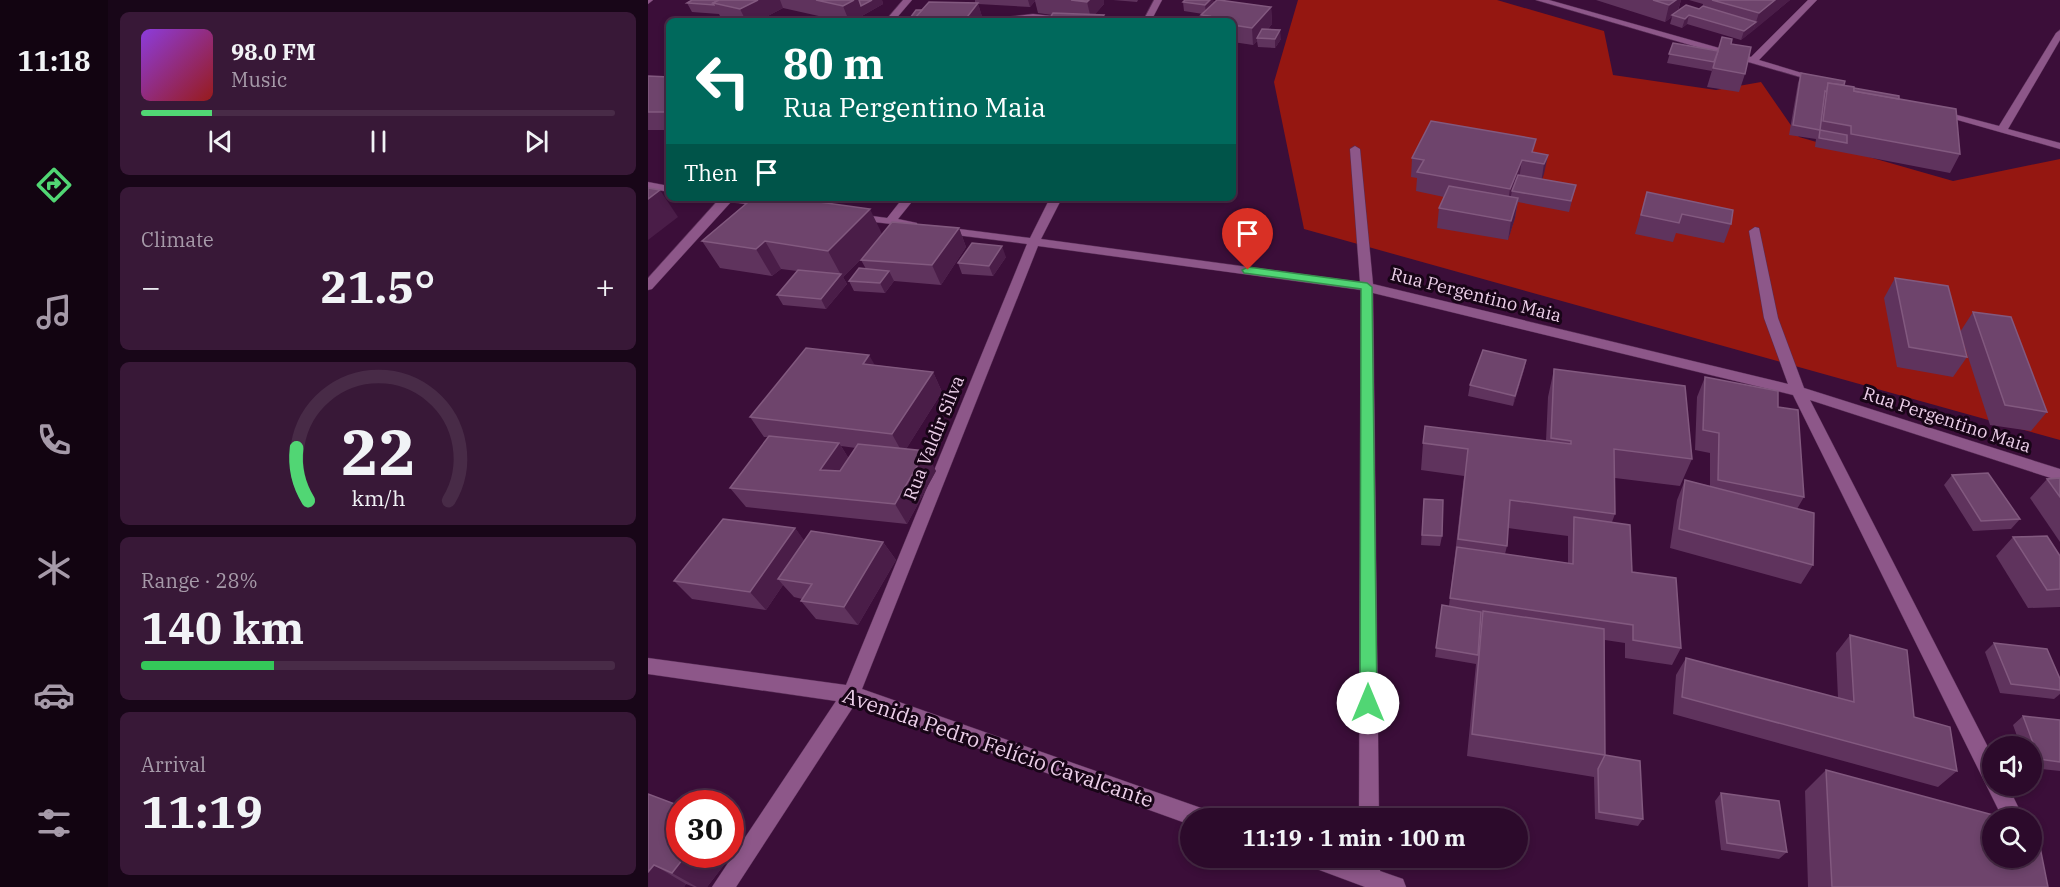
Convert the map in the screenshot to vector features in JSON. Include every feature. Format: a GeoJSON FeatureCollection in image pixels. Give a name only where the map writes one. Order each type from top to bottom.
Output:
{"type":"FeatureCollection","features":[{"type":"Feature","properties":{"kind":"street"},"geometry":{"type":"LineString","coordinates":[[892,18],[908,0]]}},
{"type":"Feature","properties":{"kind":"street"},"geometry":{"type":"LineString","coordinates":[[1149,18],[1158,0]]}},
{"type":"Feature","properties":{"kind":"street"},"geometry":{"type":"LineString","coordinates":[[1540,0],[1832,83]]}},
{"type":"Feature","properties":{"kind":"street"},"geometry":{"type":"LineString","coordinates":[[1753,61],[1813,0]]}},
{"type":"Feature","properties":{"kind":"street"},"geometry":{"type":"LineString","coordinates":[[1024,18],[1048,18]]}},
{"type":"Feature","properties":{"kind":"street"},"geometry":{"type":"LineString","coordinates":[[2001,131],[2060,33]]}},
{"type":"Feature","properties":{"kind":"street"},"geometry":{"type":"LineString","coordinates":[[1922,109],[2060,146]]}},
{"type":"Feature","properties":{"kind":"street"},"geometry":{"type":"LineString","coordinates":[[1355,149],[1367,287],[1369,808]]}},
{"type":"Feature","properties":{"kind":"street"},"geometry":{"type":"LineString","coordinates":[[648,185],[666,188]]}},
{"type":"Feature","properties":{"kind":"street"},"geometry":{"type":"LineString","coordinates":[[648,286],[725,201]]}},
{"type":"Feature","properties":{"kind":"street"},"geometry":{"type":"LineString","coordinates":[[747,201],[786,207]]}},
{"type":"Feature","properties":{"kind":"street"},"geometry":{"type":"LineString","coordinates":[[890,222],[907,201]]}},
{"type":"Feature","properties":{"kind":"street","name":"Rua Valdir Silva"},"geometry":{"type":"LineString","coordinates":[[723,887],[851,694],[1034,242],[1054,201]]}},
{"type":"Feature","properties":{"kind":"street","name":"Rua Pergentino Maia"},"geometry":{"type":"LineString","coordinates":[[844,215],[1367,287],[1798,391],[2060,475]]}},
{"type":"Feature","properties":{"kind":"street"},"geometry":{"type":"LineString","coordinates":[[1755,231],[1771,318],[1798,391],[1982,756]]}},
{"type":"Feature","properties":{"kind":"street","name":"Avenida Pedro Felício Cavalcante"},"geometry":{"type":"LineString","coordinates":[[648,666],[851,694],[1180,811]]}},
{"type":"Feature","properties":{"kind":"street"},"geometry":{"type":"LineString","coordinates":[[1369,868],[1395,887]]}},
{"type":"Feature","properties":{"kind":"shaded area"},"geometry":{"type":"Polygon","coordinates":[[[1298,0],[1497,0],[1604,31],[1613,75],[1716,90],[1761,82],[1799,137],[1953,181],[2060,159],[2060,440],[1304,229],[1274,82],[1298,0]]]}},
{"type":"Feature","properties":{"kind":"building"},"geometry":{"type":"Polygon","coordinates":[[[692,0],[719,0],[713,3],[714,5],[687,3],[692,0]]]}},
{"type":"Feature","properties":{"kind":"building"},"geometry":{"type":"Polygon","coordinates":[[[719,0],[758,0],[740,9],[713,3],[719,0]]]}},
{"type":"Feature","properties":{"kind":"building"},"geometry":{"type":"Polygon","coordinates":[[[816,0],[854,0],[843,6],[816,0]]]}},
{"type":"Feature","properties":{"kind":"building"},"geometry":{"type":"Polygon","coordinates":[[[859,0],[872,0],[861,6],[859,0]]]}},
{"type":"Feature","properties":{"kind":"building"},"geometry":{"type":"Polygon","coordinates":[[[1185,0],[1210,0],[1205,5],[1183,2],[1185,0]]]}},
{"type":"Feature","properties":{"kind":"building"},"geometry":{"type":"Polygon","coordinates":[[[1217,0],[1271,7],[1252,28],[1236,25],[1236,18],[1208,18],[1210,16],[1201,15],[1217,0]]]}},
{"type":"Feature","properties":{"kind":"building"},"geometry":{"type":"Polygon","coordinates":[[[1653,0],[1676,0],[1669,5],[1653,0]]]}},
{"type":"Feature","properties":{"kind":"building"},"geometry":{"type":"Polygon","coordinates":[[[1712,0],[1775,0],[1759,13],[1712,0]]]}},
{"type":"Feature","properties":{"kind":"building"},"geometry":{"type":"Polygon","coordinates":[[[929,2],[978,3],[966,18],[915,18],[929,2]]]}},
{"type":"Feature","properties":{"kind":"building"},"geometry":{"type":"Polygon","coordinates":[[[1686,5],[1699,9],[1703,6],[1756,22],[1744,31],[1689,15],[1685,19],[1672,15],[1686,5]]]}},
{"type":"Feature","properties":{"kind":"building"},"geometry":{"type":"Polygon","coordinates":[[[916,10],[922,10],[915,18],[910,18],[916,10]]]}},
{"type":"Feature","properties":{"kind":"building"},"geometry":{"type":"Polygon","coordinates":[[[1053,13],[1104,15],[1102,18],[1050,18],[1053,13]]]}},
{"type":"Feature","properties":{"kind":"building"},"geometry":{"type":"Polygon","coordinates":[[[1262,29],[1280,30],[1275,39],[1257,38],[1262,29]]]}},
{"type":"Feature","properties":{"kind":"building"},"geometry":{"type":"Polygon","coordinates":[[[1722,37],[1732,39],[1731,44],[1751,47],[1745,74],[1713,68],[1722,37]]]}},
{"type":"Feature","properties":{"kind":"building"},"geometry":{"type":"Polygon","coordinates":[[[1673,43],[1718,51],[1714,62],[1669,54],[1673,43]]]}},
{"type":"Feature","properties":{"kind":"building"},"geometry":{"type":"Polygon","coordinates":[[[1801,73],[1845,81],[1844,85],[1828,83],[1820,130],[1793,125],[1801,73]]]}},
{"type":"Feature","properties":{"kind":"building"},"geometry":{"type":"Polygon","coordinates":[[[648,76],[666,77],[666,112],[648,112],[648,76]]]}},
{"type":"Feature","properties":{"kind":"building"},"geometry":{"type":"Polygon","coordinates":[[[1828,83],[1854,87],[1854,91],[1956,109],[1960,154],[1851,134],[1851,126],[1823,121],[1828,83]]]}},
{"type":"Feature","properties":{"kind":"building"},"geometry":{"type":"Polygon","coordinates":[[[1854,88],[1899,96],[1899,99],[1854,91],[1854,88]]]}},
{"type":"Feature","properties":{"kind":"building"},"geometry":{"type":"Polygon","coordinates":[[[1431,121],[1536,139],[1532,152],[1548,155],[1544,164],[1522,160],[1510,189],[1417,172],[1424,160],[1412,158],[1431,121]]]}},
{"type":"Feature","properties":{"kind":"building"},"geometry":{"type":"Polygon","coordinates":[[[1820,130],[1847,135],[1847,143],[1819,138],[1820,130]]]}},
{"type":"Feature","properties":{"kind":"building"},"geometry":{"type":"Polygon","coordinates":[[[1518,175],[1576,185],[1571,201],[1512,191],[1518,175]]]}},
{"type":"Feature","properties":{"kind":"building"},"geometry":{"type":"Polygon","coordinates":[[[1449,186],[1518,198],[1511,221],[1439,208],[1449,186]]]}},
{"type":"Feature","properties":{"kind":"building"},"geometry":{"type":"Polygon","coordinates":[[[648,188],[660,190],[648,199],[648,188]]]}},
{"type":"Feature","properties":{"kind":"building"},"geometry":{"type":"Polygon","coordinates":[[[1647,192],[1733,210],[1731,224],[1682,214],[1679,223],[1641,215],[1647,192]]]}},
{"type":"Feature","properties":{"kind":"building"},"geometry":{"type":"Polygon","coordinates":[[[749,201],[812,201],[870,209],[828,251],[765,241],[756,249],[702,241],[749,201]]]}},
{"type":"Feature","properties":{"kind":"building"},"geometry":{"type":"Polygon","coordinates":[[[892,222],[959,228],[932,265],[861,260],[892,222]]]}},
{"type":"Feature","properties":{"kind":"building"},"geometry":{"type":"Polygon","coordinates":[[[972,243],[1002,246],[989,266],[958,263],[972,243]]]}},
{"type":"Feature","properties":{"kind":"building"},"geometry":{"type":"Polygon","coordinates":[[[859,268],[889,271],[880,283],[849,281],[859,268]]]}},
{"type":"Feature","properties":{"kind":"building"},"geometry":{"type":"Polygon","coordinates":[[[798,270],[841,274],[821,299],[777,295],[798,270]]]}},
{"type":"Feature","properties":{"kind":"building"},"geometry":{"type":"Polygon","coordinates":[[[1895,278],[1948,286],[1967,357],[1909,347],[1895,278]]]}},
{"type":"Feature","properties":{"kind":"building"},"geometry":{"type":"Polygon","coordinates":[[[1973,312],[2011,317],[2047,412],[2005,405],[1973,312]]]}},
{"type":"Feature","properties":{"kind":"building"},"geometry":{"type":"Polygon","coordinates":[[[806,348],[869,355],[863,364],[933,372],[892,434],[750,417],[806,348]]]}},
{"type":"Feature","properties":{"kind":"building"},"geometry":{"type":"Polygon","coordinates":[[[1483,350],[1526,360],[1515,396],[1470,385],[1483,350]]]}},
{"type":"Feature","properties":{"kind":"building"},"geometry":{"type":"Polygon","coordinates":[[[1554,369],[1685,386],[1692,459],[1614,449],[1615,514],[1510,500],[1507,546],[1458,539],[1468,449],[1423,443],[1425,426],[1571,444],[1571,441],[1551,438],[1554,369]]]}},
{"type":"Feature","properties":{"kind":"building"},"geometry":{"type":"Polygon","coordinates":[[[1705,377],[1778,391],[1778,407],[1798,410],[1804,497],[1718,480],[1719,433],[1703,430],[1705,377]]]}},
{"type":"Feature","properties":{"kind":"building"},"geometry":{"type":"Polygon","coordinates":[[[769,436],[839,443],[820,470],[840,471],[858,444],[926,451],[895,504],[730,488],[769,436]]]}},
{"type":"Feature","properties":{"kind":"building"},"geometry":{"type":"Polygon","coordinates":[[[1988,473],[2020,519],[1981,521],[1952,475],[1988,473]]]}},
{"type":"Feature","properties":{"kind":"building"},"geometry":{"type":"Polygon","coordinates":[[[2060,478],[2060,497],[2047,479],[2060,478]]]}},
{"type":"Feature","properties":{"kind":"building"},"geometry":{"type":"Polygon","coordinates":[[[1685,480],[1814,513],[1813,565],[1679,529],[1685,480]]]}},
{"type":"Feature","properties":{"kind":"building"},"geometry":{"type":"Polygon","coordinates":[[[1424,499],[1443,500],[1442,536],[1422,535],[1424,499]]]}},
{"type":"Feature","properties":{"kind":"building"},"geometry":{"type":"Polygon","coordinates":[[[1574,517],[1630,525],[1632,572],[1676,578],[1681,648],[1633,640],[1633,625],[1450,598],[1457,547],[1573,564],[1574,517]]]}},
{"type":"Feature","properties":{"kind":"building"},"geometry":{"type":"Polygon","coordinates":[[[723,519],[795,528],[750,592],[674,581],[723,519]]]}},
{"type":"Feature","properties":{"kind":"building"},"geometry":{"type":"Polygon","coordinates":[[[811,531],[883,542],[844,607],[801,601],[812,584],[778,579],[811,531]]]}},
{"type":"Feature","properties":{"kind":"building"},"geometry":{"type":"Polygon","coordinates":[[[2047,536],[2060,556],[2060,589],[2047,590],[2013,537],[2047,536]]]}},
{"type":"Feature","properties":{"kind":"building"},"geometry":{"type":"Polygon","coordinates":[[[1442,605],[1481,612],[1478,655],[1436,648],[1442,605]]]}},
{"type":"Feature","properties":{"kind":"building"},"geometry":{"type":"Polygon","coordinates":[[[1483,611],[1604,629],[1605,755],[1472,734],[1483,611]]]}},
{"type":"Feature","properties":{"kind":"building"},"geometry":{"type":"Polygon","coordinates":[[[1850,635],[1907,650],[1914,717],[1950,727],[1957,771],[1682,697],[1686,658],[1854,702],[1850,635]]]}},
{"type":"Feature","properties":{"kind":"building"},"geometry":{"type":"Polygon","coordinates":[[[1994,643],[2047,649],[2060,679],[2060,690],[2011,684],[1994,643]]]}},
{"type":"Feature","properties":{"kind":"building"},"geometry":{"type":"Polygon","coordinates":[[[2023,716],[2060,720],[2060,762],[2042,759],[2042,736],[2030,736],[2023,716]]]}},
{"type":"Feature","properties":{"kind":"building"},"geometry":{"type":"Polygon","coordinates":[[[1605,755],[1640,761],[1643,819],[1599,812],[1598,769],[1605,755]]]}},
{"type":"Feature","properties":{"kind":"building"},"geometry":{"type":"Polygon","coordinates":[[[1826,770],[1982,812],[1982,868],[2042,868],[2042,857],[2048,887],[1832,887],[1826,770]]]}},
{"type":"Feature","properties":{"kind":"building"},"geometry":{"type":"Polygon","coordinates":[[[1721,793],[1779,801],[1787,852],[1727,843],[1721,793]]]}},
{"type":"Feature","properties":{"kind":"building"},"geometry":{"type":"Polygon","coordinates":[[[648,794],[666,801],[666,868],[676,868],[672,873],[654,865],[648,872],[648,794]]]}},
{"type":"Feature","properties":{"kind":"route"},"geometry":{"type":"LineString","coordinates":[[1248,270],[1367,287],[1368,703]]}}]}
